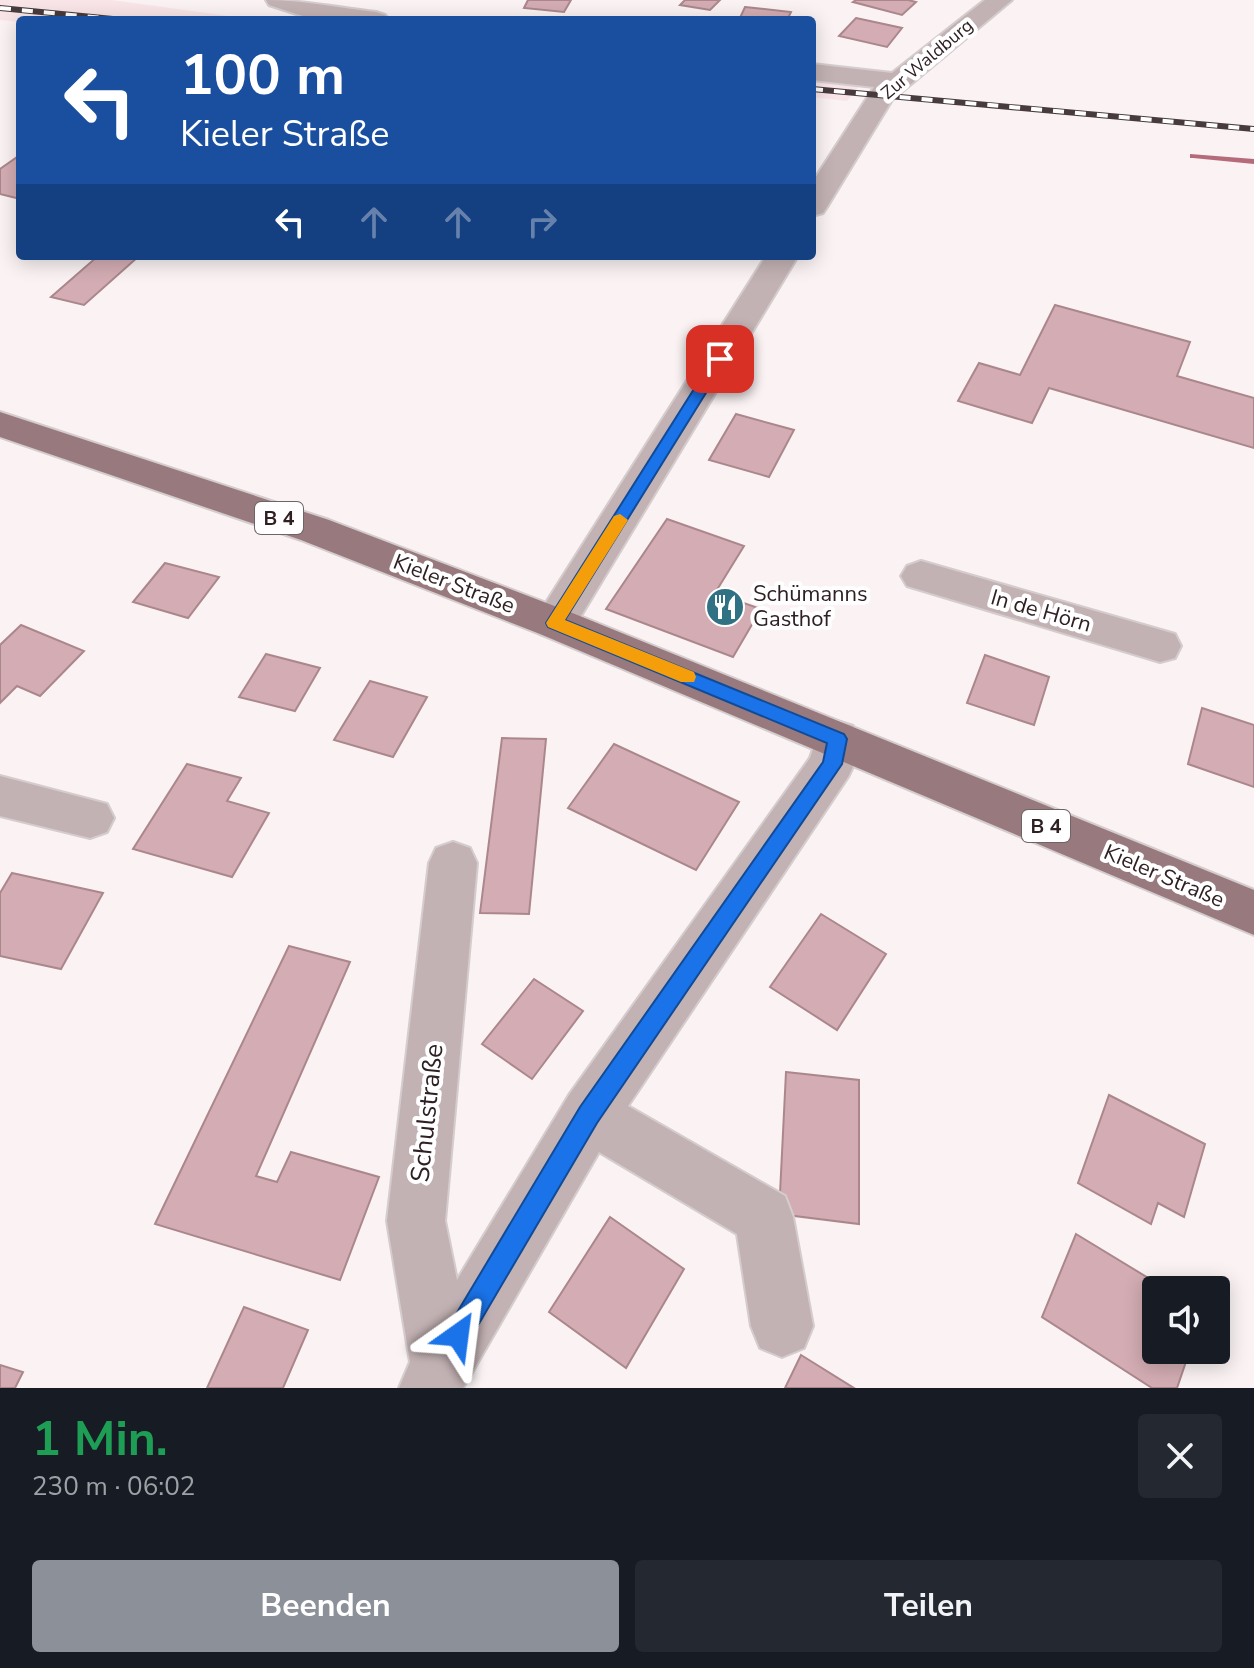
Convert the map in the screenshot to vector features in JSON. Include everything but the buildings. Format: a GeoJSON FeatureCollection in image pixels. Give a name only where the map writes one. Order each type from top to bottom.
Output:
{"type":"FeatureCollection","features":[{"type":"Feature","properties":{"kind":"main road","name":"Kieler Straße"},"geometry":{"type":"LineString","coordinates":[[0,424],[315,530],[555,623],[1254,913]]}},
{"type":"Feature","properties":{"kind":"street"},"geometry":{"type":"LineString","coordinates":[[278,0],[360,16]]}},
{"type":"Feature","properties":{"kind":"street","name":"Zur Waldburg"},"geometry":{"type":"LineString","coordinates":[[816,201],[881,95],[1000,0]]}},
{"type":"Feature","properties":{"kind":"street"},"geometry":{"type":"LineString","coordinates":[[816,72],[895,81]]}},
{"type":"Feature","properties":{"kind":"street"},"geometry":{"type":"LineString","coordinates":[[555,623],[780,260]]}},
{"type":"Feature","properties":{"kind":"street","name":"In de Hörn"},"geometry":{"type":"LineString","coordinates":[[921,576],[1160,646]]}},
{"type":"Feature","properties":{"kind":"street","name":"Schulstraße"},"geometry":{"type":"LineString","coordinates":[[437,1375],[589,1115],[832,764],[837,739]]}},
{"type":"Feature","properties":{"kind":"street"},"geometry":{"type":"LineString","coordinates":[[0,796],[90,818]]}},
{"type":"Feature","properties":{"kind":"street","name":"Schulstraße"},"geometry":{"type":"LineString","coordinates":[[437,1375],[416,1221],[453,863]]}},
{"type":"Feature","properties":{"kind":"street"},"geometry":{"type":"LineString","coordinates":[[589,1115],[764,1217],[782,1326]]}},
{"type":"Feature","properties":{"kind":"shaded area"},"geometry":{"type":"Polygon","coordinates":[[[0,0],[111,0],[229,16],[16,16],[16,22],[0,20],[0,0]]]}},
{"type":"Feature","properties":{"kind":"shaded area"},"geometry":{"type":"Polygon","coordinates":[[[816,81],[860,85],[847,101],[816,97],[816,81]]]}},
{"type":"Feature","properties":{"kind":"waterway"},"geometry":{"type":"LineString","coordinates":[[1254,161],[1193,156],[1254,162]]}},
{"type":"Feature","properties":{"kind":"railway"},"geometry":{"type":"LineString","coordinates":[[0,8],[82,16]]}},
{"type":"Feature","properties":{"kind":"railway"},"geometry":{"type":"LineString","coordinates":[[816,89],[1254,129]]}},
{"type":"Feature","properties":{"kind":"slow traffic"},"geometry":{"type":"LineString","coordinates":[[620,520],[555,623],[687,677]]}},
{"type":"Feature","properties":{"kind":"place","name":"Schümanns Gasthof"},"geometry":{"type":"Point","coordinates":[725,607]}},
{"type":"Feature","properties":{"kind":"route"},"geometry":{"type":"LineString","coordinates":[[458,1335],[589,1115],[832,764],[837,739],[555,623],[720,359]]}}]}
